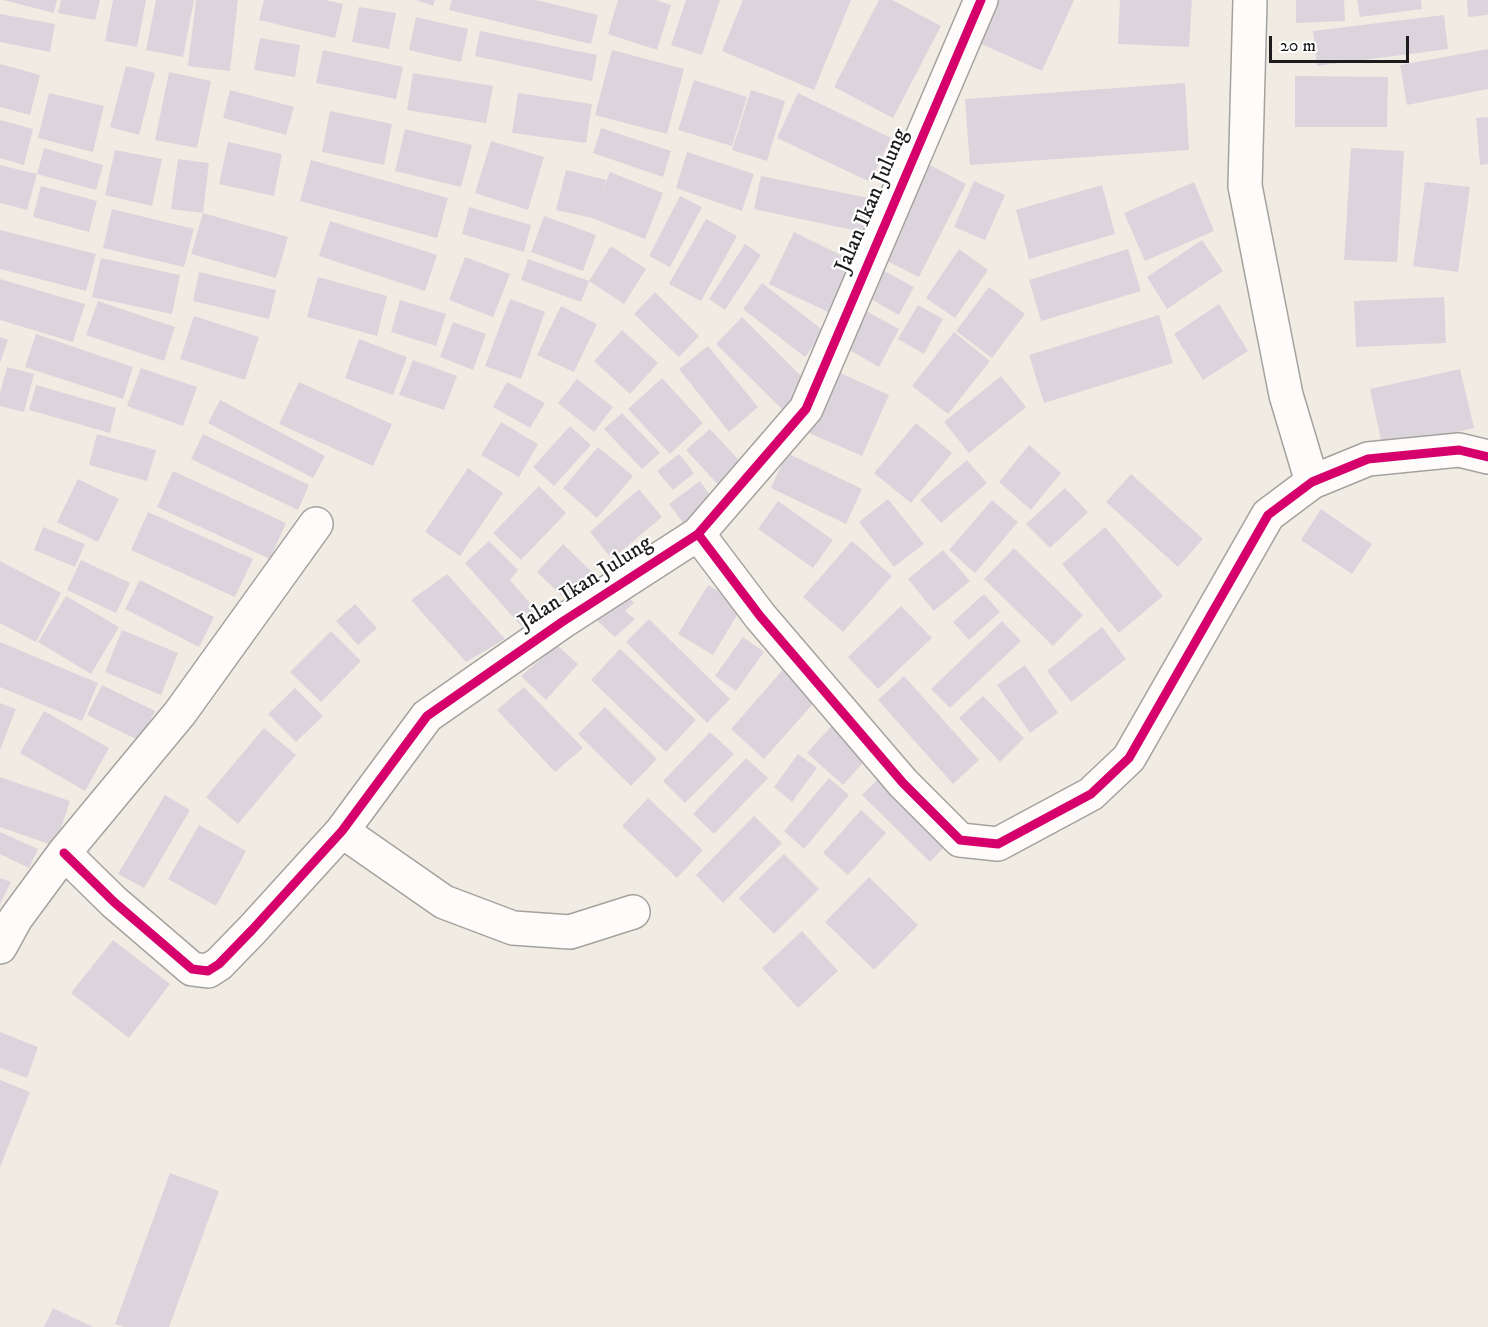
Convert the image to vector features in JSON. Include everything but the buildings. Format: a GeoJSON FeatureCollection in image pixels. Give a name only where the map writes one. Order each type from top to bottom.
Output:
{"type":"FeatureCollection","features":[{"type":"Feature","properties":{"kind":"street","name":"Jalan Ikan Julung"},"geometry":{"type":"LineString","coordinates":[[64,853],[114,902],[192,969],[208,970],[219,964],[252,930],[342,831],[427,716],[562,622],[698,534],[806,409],[981,0]]}},
{"type":"Feature","properties":{"kind":"street"},"geometry":{"type":"LineString","coordinates":[[1250,0],[1245,186],[1286,394],[1312,482]]}},
{"type":"Feature","properties":{"kind":"street"},"geometry":{"type":"LineString","coordinates":[[698,534],[760,616],[903,783],[960,840],[998,844],[1091,794],[1129,758],[1268,515],[1312,482],[1368,459],[1459,450],[1488,458]]}},
{"type":"Feature","properties":{"kind":"street"},"geometry":{"type":"LineString","coordinates":[[0,947],[16,918],[64,853],[180,713],[316,524]]}},
{"type":"Feature","properties":{"kind":"street"},"geometry":{"type":"LineString","coordinates":[[342,831],[444,902],[513,928],[570,932],[633,912]]}},
{"type":"Feature","properties":{"kind":"cycle path"},"geometry":{"type":"LineString","coordinates":[[64,853],[114,902],[192,969],[208,971],[219,964],[252,930],[342,831],[427,716],[562,622],[698,534],[806,409],[981,0]]}},
{"type":"Feature","properties":{"kind":"cycle path"},"geometry":{"type":"LineString","coordinates":[[698,534],[760,616],[903,783],[960,840],[998,844],[1091,794],[1129,758],[1268,515],[1312,482],[1368,459],[1459,450],[1488,457]]}}]}
